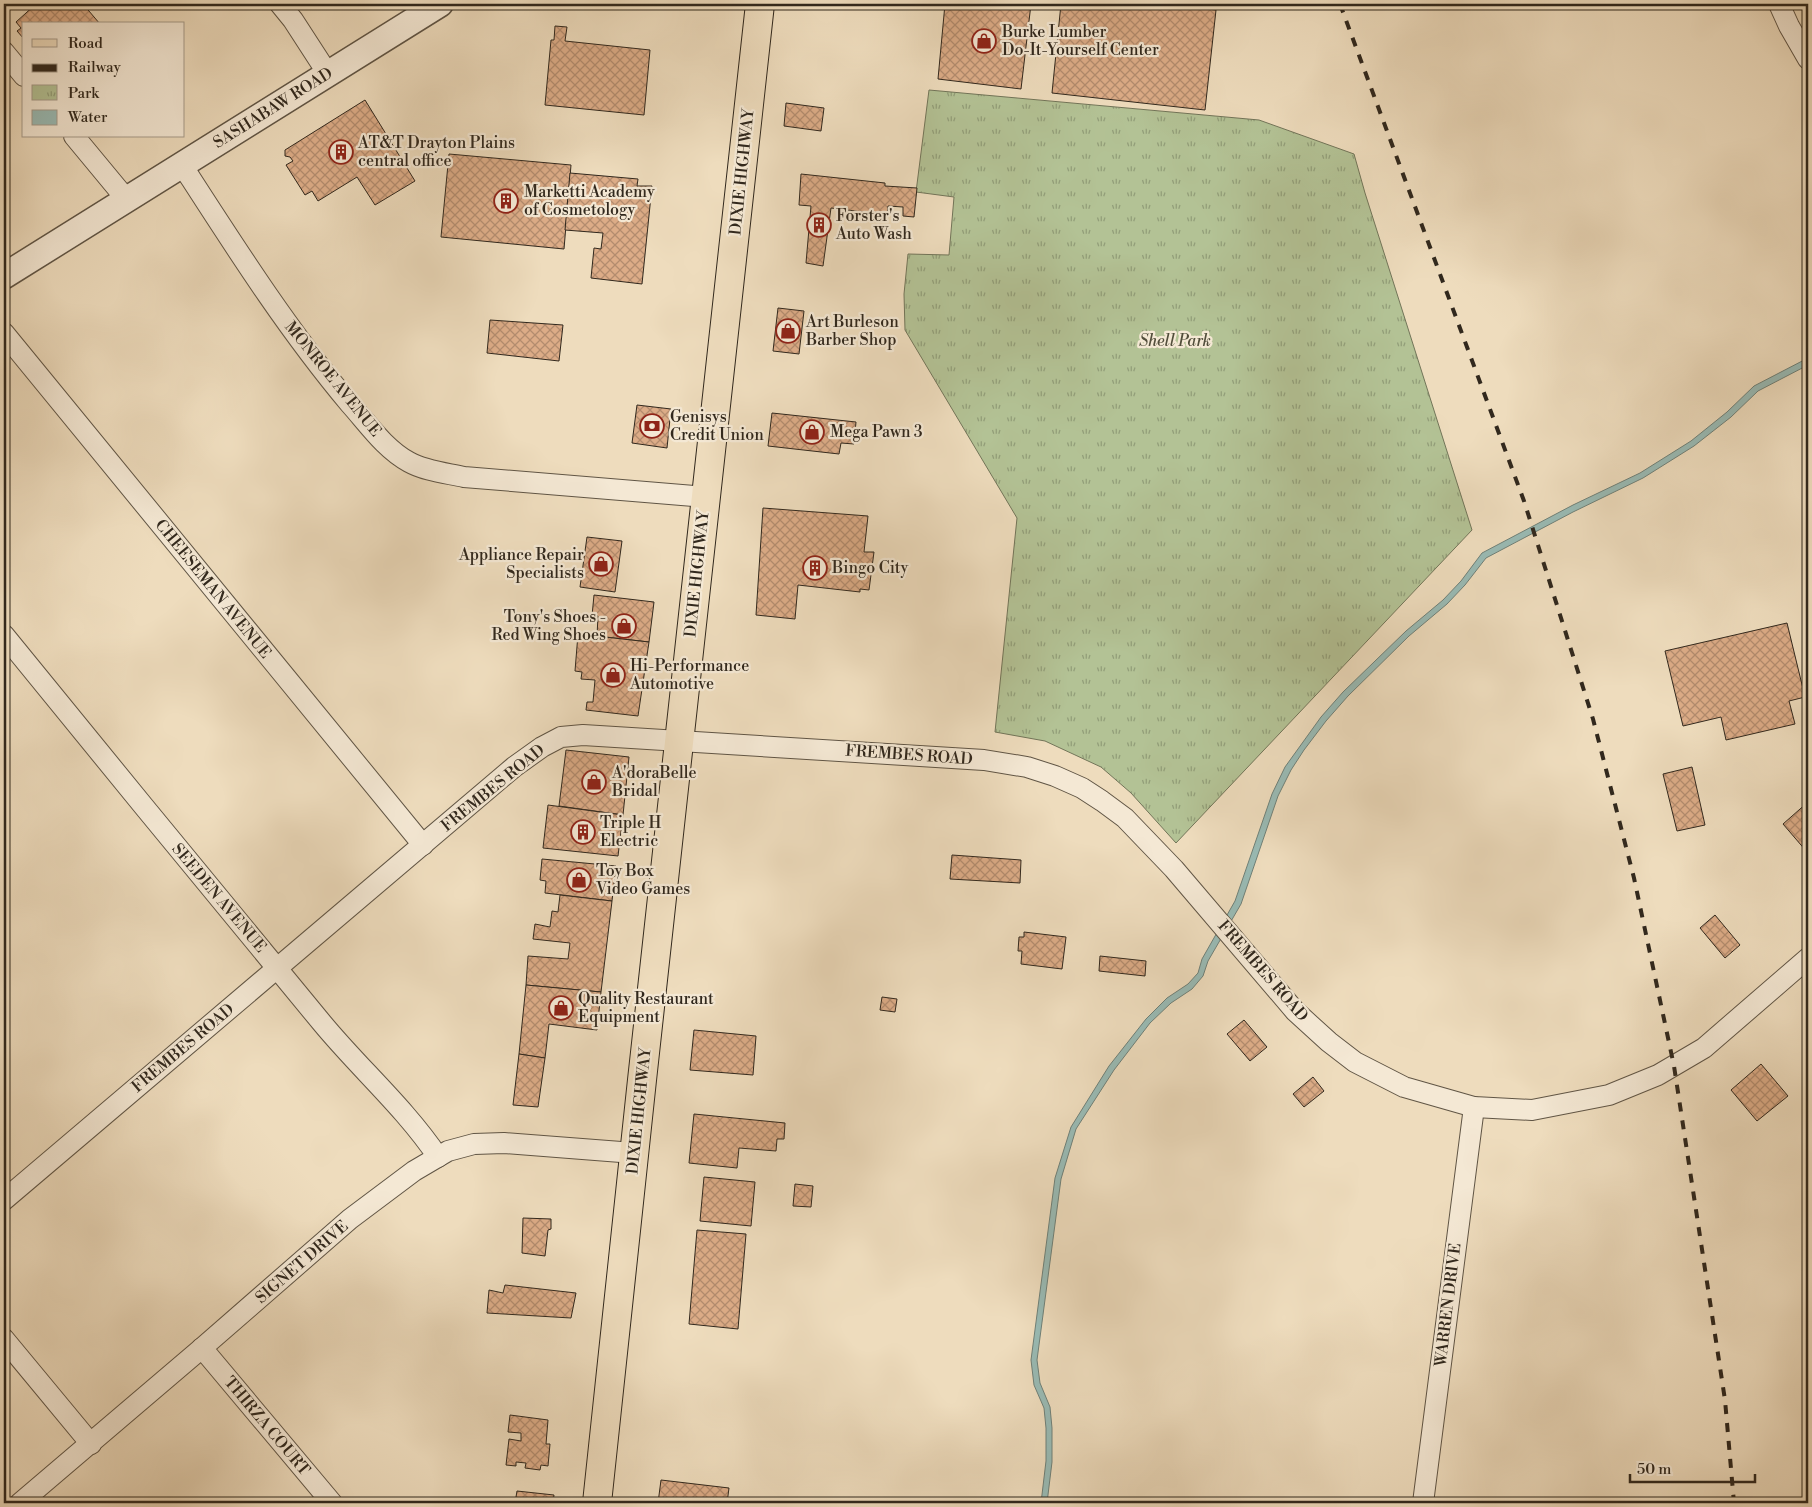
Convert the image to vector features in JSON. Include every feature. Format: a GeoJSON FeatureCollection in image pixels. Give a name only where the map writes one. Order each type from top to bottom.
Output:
{"type":"FeatureCollection","features":[{"type":"Feature","properties":{"kind":"main road","name":"DIXIE HIGHWAY"},"geometry":{"type":"LineString","coordinates":[[597,1503],[760,4]]}},
{"type":"Feature","properties":{"kind":"street"},"geometry":{"type":"LineString","coordinates":[[280,4],[293,20],[328,74]]}},
{"type":"Feature","properties":{"kind":"street","name":"SASHABAW ROAD"},"geometry":{"type":"LineString","coordinates":[[4,276],[440,4]]}},
{"type":"Feature","properties":{"kind":"street"},"geometry":{"type":"LineString","coordinates":[[1779,4],[1808,59]]}},
{"type":"Feature","properties":{"kind":"street"},"geometry":{"type":"LineString","coordinates":[[4,52],[22,74]]}},
{"type":"Feature","properties":{"kind":"street"},"geometry":{"type":"LineString","coordinates":[[76,138],[127,200]]}},
{"type":"Feature","properties":{"kind":"street","name":"MONROE AVENUE"},"geometry":{"type":"LineString","coordinates":[[182,165],[261,288],[327,377],[388,446],[409,462],[425,468],[464,477],[706,497]]}},
{"type":"Feature","properties":{"kind":"street","name":"CHEESEMAN AVENUE"},"geometry":{"type":"LineString","coordinates":[[4,333],[423,845]]}},
{"type":"Feature","properties":{"kind":"street","name":"SEEDEN AVENUE"},"geometry":{"type":"LineString","coordinates":[[4,635],[324,1025],[407,1116],[438,1157]]}},
{"type":"Feature","properties":{"kind":"street","name":"FREMBES ROAD"},"geometry":{"type":"LineString","coordinates":[[4,1200],[514,768],[542,747],[561,737],[583,735],[679,740],[984,760],[1027,767],[1054,776],[1082,788],[1125,818],[1174,869],[1295,1011],[1329,1042],[1355,1062],[1404,1087],[1474,1108],[1532,1110],[1609,1095],[1658,1075],[1704,1048],[1808,958]]}},
{"type":"Feature","properties":{"kind":"street","name":"WARREN DRIVE"},"geometry":{"type":"LineString","coordinates":[[1423,1503],[1474,1108]]}},
{"type":"Feature","properties":{"kind":"street","name":"SIGNET DRIVE"},"geometry":{"type":"LineString","coordinates":[[20,1503],[350,1220],[414,1171],[448,1151],[474,1144],[504,1143],[634,1153]]}},
{"type":"Feature","properties":{"kind":"street"},"geometry":{"type":"LineString","coordinates":[[4,1339],[91,1444]]}},
{"type":"Feature","properties":{"kind":"street","name":"THIRZA COURT"},"geometry":{"type":"LineString","coordinates":[[202,1348],[332,1503]]}},
{"type":"Feature","properties":{"kind":"green space","name":"Shell Park"},"geometry":{"type":"Polygon","coordinates":[[[929,90],[1259,120],[1354,154],[1472,530],[1176,843],[1131,793],[1101,767],[1045,741],[995,732],[1017,518],[905,330],[904,294],[908,254],[949,255],[954,197],[916,192],[929,90]]]}},
{"type":"Feature","properties":{"kind":"water"},"geometry":{"type":"Polygon","coordinates":[[[1808,358],[1808,365],[1758,391],[1731,417],[1694,446],[1643,478],[1486,558],[1447,604],[1409,636],[1348,696],[1304,750],[1278,796],[1241,904],[1208,961],[1203,976],[1192,989],[1171,1003],[1150,1023],[1114,1070],[1076,1129],[1061,1179],[1037,1360],[1040,1383],[1050,1407],[1052,1428],[1052,1462],[1047,1503],[1041,1503],[1046,1461],[1046,1428],[1044,1408],[1034,1385],[1031,1360],[1055,1178],[1071,1127],[1109,1066],[1146,1019],[1167,998],[1188,984],[1198,973],[1202,959],[1235,901],[1272,794],[1285,767],[1321,717],[1343,692],[1406,631],[1443,600],[1461,581],[1482,553],[1573,505],[1640,473],[1691,441],[1727,412],[1754,386],[1808,358]]]}},
{"type":"Feature","properties":{"kind":"building"},"geometry":{"type":"Polygon","coordinates":[[[36,4],[83,4],[98,22],[22,22],[22,37],[17,31],[21,28],[16,22],[36,4]]]}},
{"type":"Feature","properties":{"kind":"building","name":"Burke Lumber Do-It-Yourself Center"},"geometry":{"type":"Polygon","coordinates":[[[945,4],[1031,4],[1021,89],[938,79],[945,4]]]}},
{"type":"Feature","properties":{"kind":"building"},"geometry":{"type":"Polygon","coordinates":[[[1061,4],[1161,4],[1216,10],[1205,110],[1052,93],[1061,4]]]}},
{"type":"Feature","properties":{"kind":"building"},"geometry":{"type":"Polygon","coordinates":[[[555,26],[567,27],[565,41],[650,50],[644,115],[545,105],[551,40],[554,40],[555,26]]]}},
{"type":"Feature","properties":{"kind":"building","name":"AT&T Drayton Plains central office"},"geometry":{"type":"Polygon","coordinates":[[[365,100],[415,181],[375,205],[357,177],[318,201],[312,191],[305,195],[286,165],[293,161],[290,157],[285,156],[285,150],[365,100]]]}},
{"type":"Feature","properties":{"kind":"building"},"geometry":{"type":"Polygon","coordinates":[[[786,103],[824,108],[821,131],[784,126],[786,103]]]}},
{"type":"Feature","properties":{"kind":"building","name":"Marketti Academy of Cosmetology"},"geometry":{"type":"Polygon","coordinates":[[[449,154],[571,165],[564,249],[441,237],[449,154]]]}},
{"type":"Feature","properties":{"kind":"building"},"geometry":{"type":"Polygon","coordinates":[[[570,173],[638,179],[637,186],[652,186],[642,284],[591,278],[594,248],[601,249],[603,233],[565,230],[570,173]]]}},
{"type":"Feature","properties":{"kind":"building","name":"Forster's Auto Wash"},"geometry":{"type":"Polygon","coordinates":[[[801,174],[885,183],[885,186],[917,188],[914,217],[903,216],[903,207],[888,206],[887,215],[831,208],[823,266],[806,263],[811,206],[799,205],[801,174]]]}},
{"type":"Feature","properties":{"kind":"building","name":"Art Burleson Barber Shop"},"geometry":{"type":"Polygon","coordinates":[[[778,308],[804,311],[799,354],[773,351],[778,308]]]}},
{"type":"Feature","properties":{"kind":"building"},"geometry":{"type":"Polygon","coordinates":[[[490,320],[563,325],[559,361],[487,353],[490,320]]]}},
{"type":"Feature","properties":{"kind":"building","name":"Genisys Credit Union"},"geometry":{"type":"Polygon","coordinates":[[[637,405],[671,409],[667,448],[632,443],[637,405]]]}},
{"type":"Feature","properties":{"kind":"building","name":"Mega Pawn 3"},"geometry":{"type":"Polygon","coordinates":[[[772,413],[856,422],[854,444],[841,443],[839,454],[768,446],[772,413]]]}},
{"type":"Feature","properties":{"kind":"building","name":"Bingo City"},"geometry":{"type":"Polygon","coordinates":[[[763,508],[868,516],[864,552],[874,552],[869,590],[860,589],[860,592],[798,585],[795,619],[756,615],[763,508]]]}},
{"type":"Feature","properties":{"kind":"building","name":"Appliance Repair Specialists"},"geometry":{"type":"Polygon","coordinates":[[[587,537],[622,541],[615,592],[580,587],[587,537]]]}},
{"type":"Feature","properties":{"kind":"building","name":"Tony's Shoes - Red Wing Shoes"},"geometry":{"type":"Polygon","coordinates":[[[594,595],[654,602],[649,642],[597,636],[598,616],[592,616],[594,595]]]}},
{"type":"Feature","properties":{"kind":"building"},"geometry":{"type":"Polygon","coordinates":[[[1787,623],[1805,697],[1789,701],[1795,724],[1726,740],[1721,717],[1683,726],[1665,651],[1787,623]]]}},
{"type":"Feature","properties":{"kind":"building","name":"Hi-Performance Automotive"},"geometry":{"type":"Polygon","coordinates":[[[578,634],[649,642],[638,716],[586,710],[587,702],[593,702],[595,680],[581,679],[582,672],[575,671],[578,634]]]}},
{"type":"Feature","properties":{"kind":"building","name":"A'doraBelle Bridal"},"geometry":{"type":"Polygon","coordinates":[[[566,750],[629,757],[623,815],[559,806],[566,750]]]}},
{"type":"Feature","properties":{"kind":"building"},"geometry":{"type":"Polygon","coordinates":[[[1692,767],[1705,825],[1677,831],[1663,774],[1692,767]]]}},
{"type":"Feature","properties":{"kind":"building"},"geometry":{"type":"Polygon","coordinates":[[[1808,802],[1808,852],[1807,852],[1783,824],[1808,802]]]}},
{"type":"Feature","properties":{"kind":"building","name":"Triple H Electric"},"geometry":{"type":"Polygon","coordinates":[[[548,805],[623,815],[618,856],[543,848],[548,805]]]}},
{"type":"Feature","properties":{"kind":"building"},"geometry":{"type":"Polygon","coordinates":[[[952,855],[1021,860],[1020,883],[950,879],[952,855]]]}},
{"type":"Feature","properties":{"kind":"building","name":"Toy Box Video Games"},"geometry":{"type":"Polygon","coordinates":[[[542,859],[616,866],[612,901],[545,893],[546,881],[540,880],[542,859]]]}},
{"type":"Feature","properties":{"kind":"building"},"geometry":{"type":"Polygon","coordinates":[[[560,895],[612,901],[601,992],[526,985],[528,956],[568,959],[570,943],[533,939],[535,924],[550,927],[552,911],[558,912],[560,895]]]}},
{"type":"Feature","properties":{"kind":"building"},"geometry":{"type":"Polygon","coordinates":[[[1715,915],[1740,945],[1725,958],[1700,928],[1715,915]]]}},
{"type":"Feature","properties":{"kind":"building"},"geometry":{"type":"Polygon","coordinates":[[[1024,932],[1066,937],[1062,969],[1021,964],[1022,951],[1018,951],[1019,937],[1024,937],[1024,932]]]}},
{"type":"Feature","properties":{"kind":"building"},"geometry":{"type":"Polygon","coordinates":[[[1100,956],[1146,961],[1145,976],[1099,971],[1100,956]]]}},
{"type":"Feature","properties":{"kind":"building","name":"Quality Restaurant Equipment"},"geometry":{"type":"Polygon","coordinates":[[[526,985],[601,992],[597,1030],[549,1024],[545,1058],[519,1054],[526,985]]]}},
{"type":"Feature","properties":{"kind":"building"},"geometry":{"type":"Polygon","coordinates":[[[882,997],[897,999],[895,1012],[880,1010],[882,997]]]}},
{"type":"Feature","properties":{"kind":"building"},"geometry":{"type":"Polygon","coordinates":[[[1244,1020],[1267,1047],[1250,1061],[1227,1034],[1244,1020]]]}},
{"type":"Feature","properties":{"kind":"building"},"geometry":{"type":"Polygon","coordinates":[[[694,1030],[756,1036],[753,1075],[690,1070],[694,1030]]]}},
{"type":"Feature","properties":{"kind":"building"},"geometry":{"type":"Polygon","coordinates":[[[519,1054],[545,1058],[538,1107],[513,1105],[519,1054]]]}},
{"type":"Feature","properties":{"kind":"building"},"geometry":{"type":"Polygon","coordinates":[[[1761,1064],[1788,1096],[1757,1121],[1731,1090],[1761,1064]]]}},
{"type":"Feature","properties":{"kind":"building"},"geometry":{"type":"Polygon","coordinates":[[[1313,1077],[1324,1091],[1304,1107],[1293,1094],[1313,1077]]]}},
{"type":"Feature","properties":{"kind":"building"},"geometry":{"type":"Polygon","coordinates":[[[694,1114],[785,1123],[784,1139],[777,1139],[776,1151],[739,1148],[737,1168],[689,1163],[694,1114]]]}},
{"type":"Feature","properties":{"kind":"building"},"geometry":{"type":"Polygon","coordinates":[[[704,1177],[755,1182],[751,1226],[700,1221],[704,1177]]]}},
{"type":"Feature","properties":{"kind":"building"},"geometry":{"type":"Polygon","coordinates":[[[795,1184],[813,1186],[811,1207],[793,1206],[795,1184]]]}},
{"type":"Feature","properties":{"kind":"building"},"geometry":{"type":"Polygon","coordinates":[[[523,1218],[551,1219],[551,1229],[548,1230],[545,1256],[522,1253],[523,1218]]]}},
{"type":"Feature","properties":{"kind":"building"},"geometry":{"type":"Polygon","coordinates":[[[697,1230],[746,1234],[738,1329],[689,1324],[697,1230]]]}},
{"type":"Feature","properties":{"kind":"building"},"geometry":{"type":"Polygon","coordinates":[[[505,1285],[576,1293],[571,1318],[487,1313],[489,1290],[503,1293],[505,1285]]]}},
{"type":"Feature","properties":{"kind":"building"},"geometry":{"type":"Polygon","coordinates":[[[510,1415],[548,1420],[546,1444],[550,1444],[548,1466],[541,1465],[540,1470],[525,1468],[526,1463],[516,1462],[516,1466],[506,1465],[509,1439],[521,1441],[521,1433],[508,1432],[510,1415]]]}},
{"type":"Feature","properties":{"kind":"building"},"geometry":{"type":"Polygon","coordinates":[[[661,1480],[729,1488],[727,1503],[658,1503],[661,1480]]]}},
{"type":"Feature","properties":{"kind":"building"},"geometry":{"type":"Polygon","coordinates":[[[517,1491],[554,1495],[553,1503],[515,1503],[517,1491]]]}},
{"type":"Feature","properties":{"kind":"railway"},"geometry":{"type":"LineString","coordinates":[[1340,4],[1524,501],[1593,719],[1634,878],[1674,1066],[1725,1400],[1734,1503]]}},
{"type":"Feature","properties":{"kind":"place","name":"Burke Lumber Do-It-Yourself Center"},"geometry":{"type":"Point","coordinates":[984,41]}},
{"type":"Feature","properties":{"kind":"place","name":"AT&T Drayton Plains central office"},"geometry":{"type":"Point","coordinates":[341,152]}},
{"type":"Feature","properties":{"kind":"place","name":"Marketti Academy of Cosmetology"},"geometry":{"type":"Point","coordinates":[506,201]}},
{"type":"Feature","properties":{"kind":"place","name":"Forster's Auto Wash"},"geometry":{"type":"Point","coordinates":[819,225]}},
{"type":"Feature","properties":{"kind":"place","name":"Art Burleson Barber Shop"},"geometry":{"type":"Point","coordinates":[788,331]}},
{"type":"Feature","properties":{"kind":"place","name":"Genisys Credit Union"},"geometry":{"type":"Point","coordinates":[652,426]}},
{"type":"Feature","properties":{"kind":"place","name":"Mega Pawn 3"},"geometry":{"type":"Point","coordinates":[812,432]}},
{"type":"Feature","properties":{"kind":"place","name":"Appliance Repair Specialists"},"geometry":{"type":"Point","coordinates":[601,564]}},
{"type":"Feature","properties":{"kind":"place","name":"Bingo City"},"geometry":{"type":"Point","coordinates":[815,568]}},
{"type":"Feature","properties":{"kind":"place","name":"Tony's Shoes - Red Wing Shoes"},"geometry":{"type":"Point","coordinates":[624,626]}},
{"type":"Feature","properties":{"kind":"place","name":"Hi-Performance Automotive"},"geometry":{"type":"Point","coordinates":[613,675]}},
{"type":"Feature","properties":{"kind":"place","name":"A'doraBelle Bridal"},"geometry":{"type":"Point","coordinates":[594,782]}},
{"type":"Feature","properties":{"kind":"place","name":"Triple H Electric"},"geometry":{"type":"Point","coordinates":[583,832]}},
{"type":"Feature","properties":{"kind":"place","name":"Toy Box Video Games"},"geometry":{"type":"Point","coordinates":[579,880]}},
{"type":"Feature","properties":{"kind":"place","name":"Quality Restaurant Equipment"},"geometry":{"type":"Point","coordinates":[561,1008]}}]}
